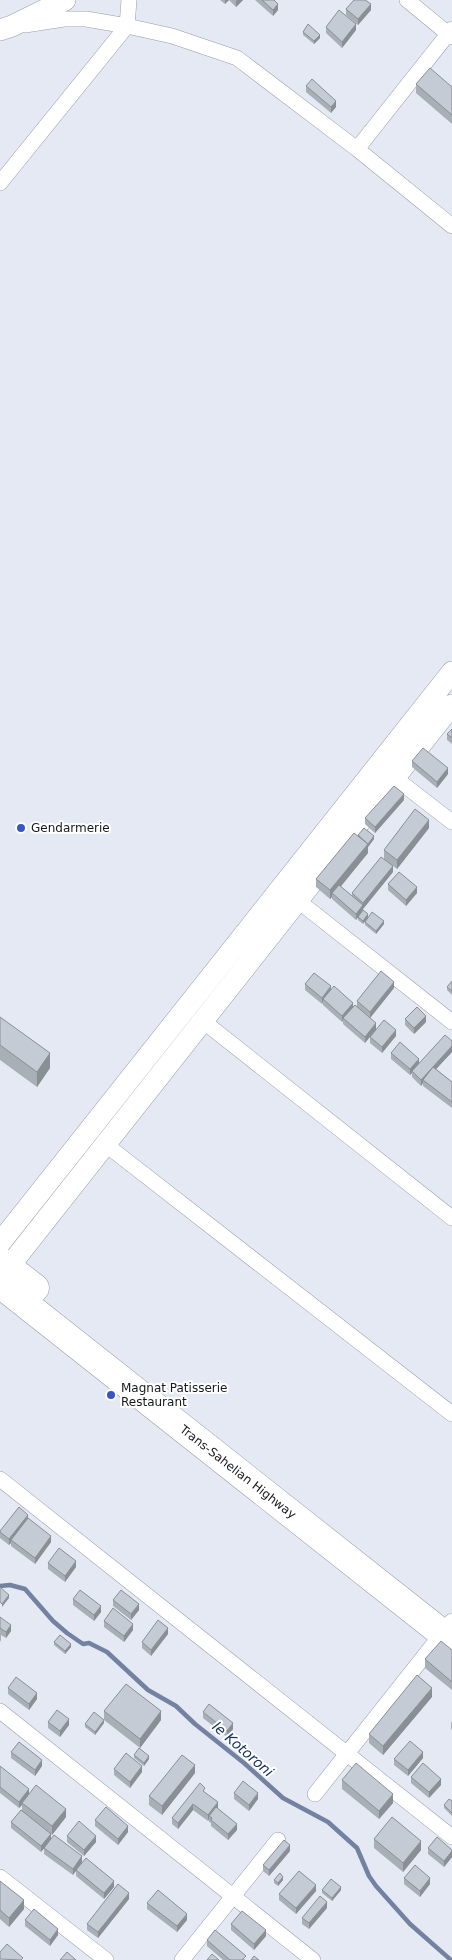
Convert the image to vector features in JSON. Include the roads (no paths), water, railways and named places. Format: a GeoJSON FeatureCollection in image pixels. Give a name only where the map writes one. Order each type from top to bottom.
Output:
{"type":"FeatureCollection","features":[{"type":"Feature","properties":{"kind":"highway","name":"Trans-Sahelian Highway"},"geometry":{"type":"LineString","coordinates":[[2,1267],[450,1628]]}},
{"type":"Feature","properties":{"kind":"street"},"geometry":{"type":"LineString","coordinates":[[6,28],[65,0]]}},
{"type":"Feature","properties":{"kind":"street"},"geometry":{"type":"LineString","coordinates":[[0,183],[127,26],[129,0]]}},
{"type":"Feature","properties":{"kind":"street"},"geometry":{"type":"LineString","coordinates":[[357,149],[451,34],[407,0]]}},
{"type":"Feature","properties":{"kind":"street"},"geometry":{"type":"LineString","coordinates":[[6,28],[64,19],[86,19],[172,36],[238,58],[357,149],[452,226]]}},
{"type":"Feature","properties":{"kind":"street"},"geometry":{"type":"LineString","coordinates":[[2,1267],[452,672]]}},
{"type":"Feature","properties":{"kind":"street"},"geometry":{"type":"LineString","coordinates":[[2,1267],[105,1144],[452,705]]}},
{"type":"Feature","properties":{"kind":"street"},"geometry":{"type":"LineString","coordinates":[[395,778],[452,822]]}},
{"type":"Feature","properties":{"kind":"street"},"geometry":{"type":"LineString","coordinates":[[298,900],[452,1022]]}},
{"type":"Feature","properties":{"kind":"street"},"geometry":{"type":"LineString","coordinates":[[203,1021],[452,1218]]}},
{"type":"Feature","properties":{"kind":"street"},"geometry":{"type":"LineString","coordinates":[[105,1144],[452,1414]]}},
{"type":"Feature","properties":{"kind":"street"},"geometry":{"type":"LineString","coordinates":[[0,1479],[452,1836]]}},
{"type":"Feature","properties":{"kind":"street"},"geometry":{"type":"LineString","coordinates":[[315,1794],[450,1628]]}},
{"type":"Feature","properties":{"kind":"street"},"geometry":{"type":"LineString","coordinates":[[0,1711],[313,1960]]}},
{"type":"Feature","properties":{"kind":"street"},"geometry":{"type":"LineString","coordinates":[[182,1960],[278,1840]]}},
{"type":"Feature","properties":{"kind":"street"},"geometry":{"type":"LineString","coordinates":[[0,1878],[106,1960]]}},
{"type":"Feature","properties":{"kind":"waterway","name":"le Kotoroni"},"geometry":{"type":"LineString","coordinates":[[0,1586],[10,1585],[25,1589],[53,1621],[67,1633],[83,1644],[89,1643],[107,1652],[148,1690],[176,1706],[283,1798],[328,1822],[357,1848],[369,1876],[376,1886],[410,1924],[451,1960]]}},
{"type":"Feature","properties":{"kind":"place","name":"Gendarmerie"},"geometry":{"type":"Point","coordinates":[21,828]}},
{"type":"Feature","properties":{"kind":"place","name":"Magnat Patisserie Restaurant"},"geometry":{"type":"Point","coordinates":[111,1395]}}]}
